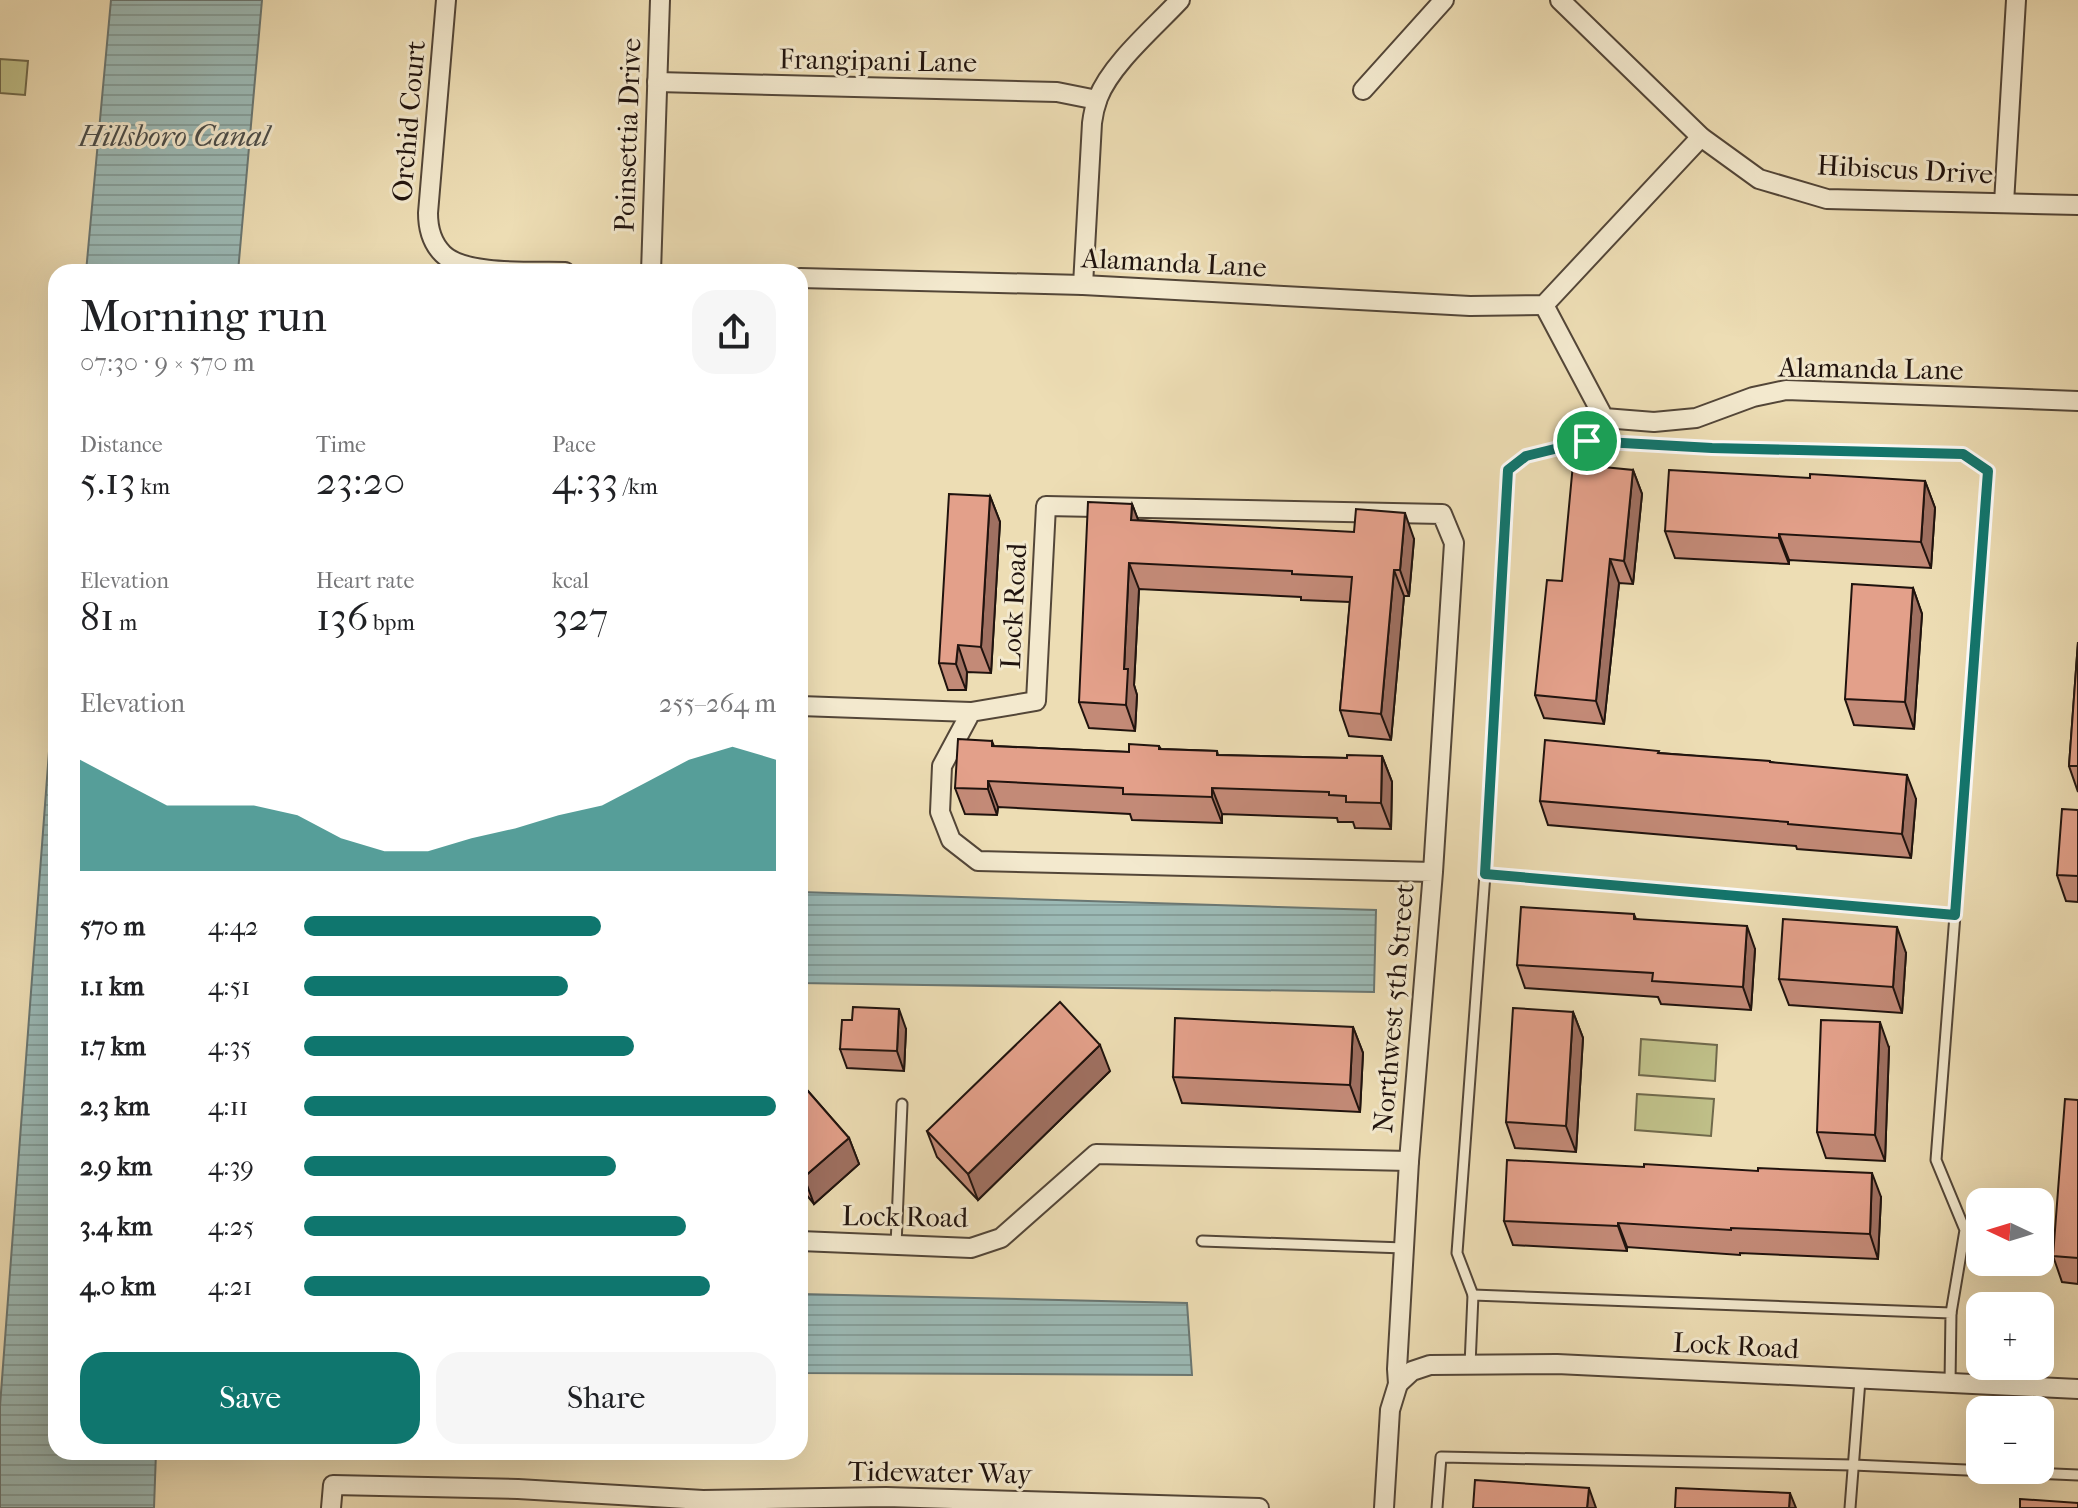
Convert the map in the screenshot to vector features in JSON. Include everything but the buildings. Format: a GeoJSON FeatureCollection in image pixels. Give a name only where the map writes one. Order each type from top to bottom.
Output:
{"type":"FeatureCollection","features":[{"type":"Feature","properties":{"kind":"street","name":"Orchid Court"},"geometry":{"type":"LineString","coordinates":[[446,0],[428,227],[443,255],[459,264]]}},
{"type":"Feature","properties":{"kind":"street","name":"Poinsettia Drive"},"geometry":{"type":"LineString","coordinates":[[651,264],[660,0]]}},
{"type":"Feature","properties":{"kind":"street"},"geometry":{"type":"LineString","coordinates":[[1083,285],[1092,123],[1097,100],[1119,65],[1180,0]]}},
{"type":"Feature","properties":{"kind":"street"},"geometry":{"type":"LineString","coordinates":[[1363,90],[1444,0]]}},
{"type":"Feature","properties":{"kind":"street","name":"Hibiscus Drive"},"geometry":{"type":"LineString","coordinates":[[1560,0],[1701,137],[1759,179],[1827,199],[2078,205]]}},
{"type":"Feature","properties":{"kind":"street"},"geometry":{"type":"LineString","coordinates":[[2004,203],[2016,0]]}},
{"type":"Feature","properties":{"kind":"street","name":"Frangipani Lane"},"geometry":{"type":"LineString","coordinates":[[657,82],[1057,92],[1097,100]]}},
{"type":"Feature","properties":{"kind":"street"},"geometry":{"type":"LineString","coordinates":[[1604,418],[1544,305],[1701,137]]}},
{"type":"Feature","properties":{"kind":"street","name":"Alamanda Lane"},"geometry":{"type":"LineString","coordinates":[[808,278],[1083,285],[1470,306],[1544,305]]}},
{"type":"Feature","properties":{"kind":"street","name":"Alamanda Lane"},"geometry":{"type":"LineString","coordinates":[[1604,418],[1654,422],[1696,418],[1753,397],[1786,390],[2078,401]]}},
{"type":"Feature","properties":{"kind":"street","name":"Lock Road"},"geometry":{"type":"LineString","coordinates":[[971,712],[1036,701],[1046,506],[1442,514]]}},
{"type":"Feature","properties":{"kind":"street","name":"Northwest 5th Street"},"geometry":{"type":"LineString","coordinates":[[1384,1508],[1390,1410],[1398,1384],[1409,1161],[1433,872],[1454,543],[1442,514]]}},
{"type":"Feature","properties":{"kind":"street"},"geometry":{"type":"LineString","coordinates":[[808,706],[971,712],[942,766],[940,812],[951,840],[978,861],[1433,872]]}},
{"type":"Feature","properties":{"kind":"street","name":"Lock Road"},"geometry":{"type":"LineString","coordinates":[[808,1241],[971,1248],[1001,1238],[1096,1154],[1409,1161]]}},
{"type":"Feature","properties":{"kind":"street","name":"Lock Road"},"geometry":{"type":"LineString","coordinates":[[1398,1384],[1405,1376],[1430,1365],[1557,1364],[2078,1389]]}},
{"type":"Feature","properties":{"kind":"street","name":"Tidewater Way"},"geometry":{"type":"LineString","coordinates":[[331,1508],[333,1485],[518,1489],[702,1504],[885,1502],[1259,1508]]}},
{"type":"Feature","properties":{"kind":"street"},"geometry":{"type":"LineString","coordinates":[[517,1508],[518,1489]]}},
{"type":"Feature","properties":{"kind":"lane"},"geometry":{"type":"LineString","coordinates":[[1587,441],[1604,418]]}},
{"type":"Feature","properties":{"kind":"lane"},"geometry":{"type":"LineString","coordinates":[[1470,1365],[1473,1295],[1457,1253],[1485,874],[1508,470],[1526,456],[1587,441],[1712,448],[1963,454],[1988,471],[1936,1160],[1965,1230],[1951,1313],[1950,1383]]}},
{"type":"Feature","properties":{"kind":"lane"},"geometry":{"type":"LineString","coordinates":[[1485,874],[1955,915]]}},
{"type":"Feature","properties":{"kind":"lane"},"geometry":{"type":"LineString","coordinates":[[896,1245],[902,1104]]}},
{"type":"Feature","properties":{"kind":"lane"},"geometry":{"type":"LineString","coordinates":[[1202,1241],[1404,1248]]}},
{"type":"Feature","properties":{"kind":"lane"},"geometry":{"type":"LineString","coordinates":[[1473,1295],[1951,1313]]}},
{"type":"Feature","properties":{"kind":"lane"},"geometry":{"type":"LineString","coordinates":[[1850,1508],[1860,1380]]}},
{"type":"Feature","properties":{"kind":"lane"},"geometry":{"type":"LineString","coordinates":[[1437,1508],[1441,1457],[1853,1465],[2078,1475]]}},
{"type":"Feature","properties":{"kind":"green space"},"geometry":{"type":"Polygon","coordinates":[[[0,59],[28,61],[25,95],[0,93],[0,59]]]}},
{"type":"Feature","properties":{"kind":"green space"},"geometry":{"type":"Polygon","coordinates":[[[1641,1039],[1717,1045],[1715,1081],[1639,1075],[1641,1039]]]}},
{"type":"Feature","properties":{"kind":"green space"},"geometry":{"type":"Polygon","coordinates":[[[1637,1094],[1714,1099],[1711,1136],[1635,1130],[1637,1094]]]}},
{"type":"Feature","properties":{"kind":"water","name":"Hillsboro Canal"},"geometry":{"type":"Polygon","coordinates":[[[111,0],[262,0],[239,264],[87,264],[111,0]]]}},
{"type":"Feature","properties":{"kind":"water"},"geometry":{"type":"Polygon","coordinates":[[[48,765],[48,1460],[156,1460],[154,1508],[0,1508],[0,1406],[48,765]]]}},
{"type":"Feature","properties":{"kind":"water"},"geometry":{"type":"Polygon","coordinates":[[[808,892],[1376,910],[1374,992],[808,983],[808,892]]]}},
{"type":"Feature","properties":{"kind":"water"},"geometry":{"type":"Polygon","coordinates":[[[808,1294],[1187,1303],[1192,1375],[808,1373],[808,1294]]]}},
{"type":"Feature","properties":{"kind":"route"},"geometry":{"type":"LineString","coordinates":[[1587,441],[1712,448],[1963,454],[1988,471],[1955,915],[1485,874],[1508,470],[1526,456],[1587,441]]}}]}
